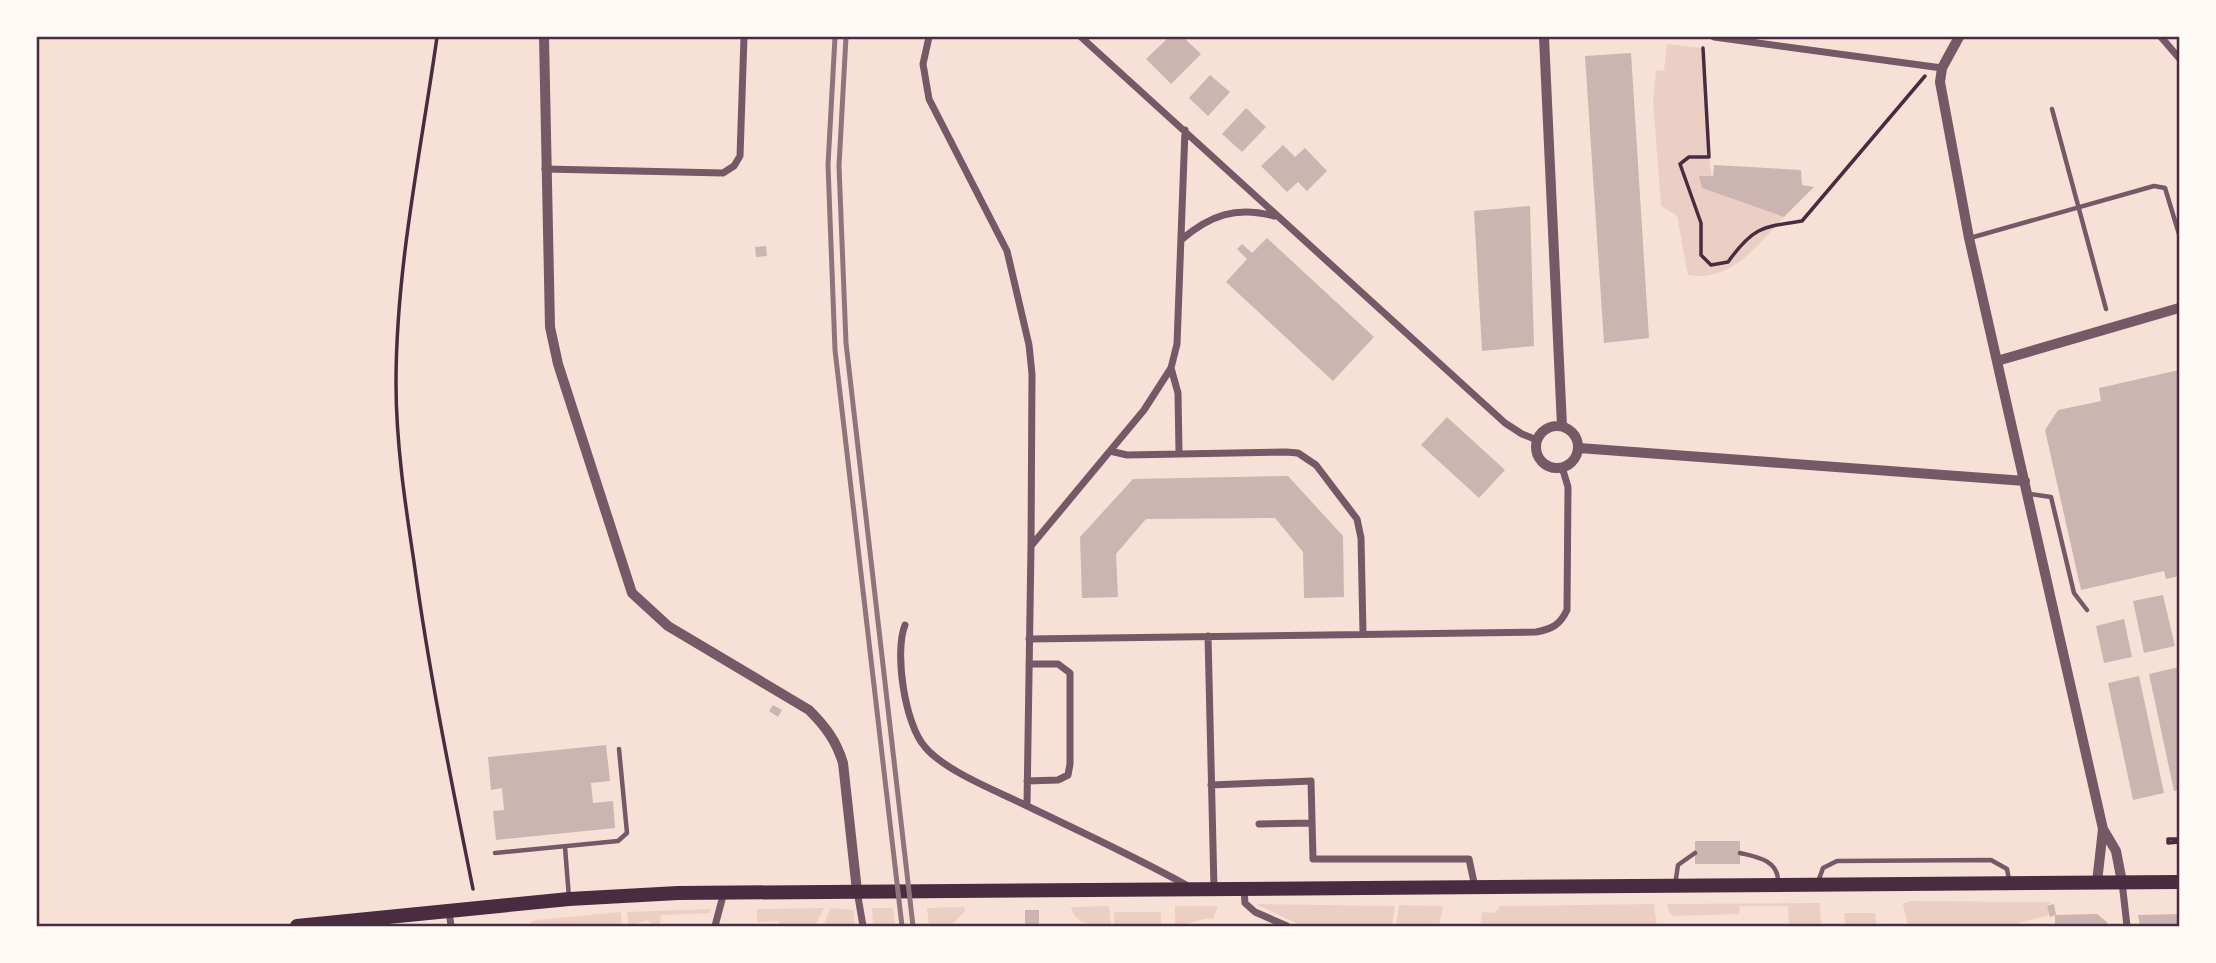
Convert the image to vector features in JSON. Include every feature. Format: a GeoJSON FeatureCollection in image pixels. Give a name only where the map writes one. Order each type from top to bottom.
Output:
{"type":"FeatureCollection","features":[{"type":"Feature","properties":{"kind":"main road"},"geometry":{"type":"LineString","coordinates":[[297,926],[569,899],[724,892],[2179,882]]}},
{"type":"Feature","properties":{"kind":"street"},"geometry":{"type":"LineString","coordinates":[[544,37],[547,295],[558,365],[632,593],[668,626],[808,710],[826,727],[837,744],[843,763],[852,854],[863,891],[863,926]]}},
{"type":"Feature","properties":{"kind":"street"},"geometry":{"type":"LineString","coordinates":[[545,169],[723,173],[734,166],[740,156],[744,37]]}},
{"type":"Feature","properties":{"kind":"street"},"geometry":{"type":"LineString","coordinates":[[929,37],[923,64],[929,99],[994,220],[1007,251],[1024,315],[1032,373],[1027,806]]}},
{"type":"Feature","properties":{"kind":"street"},"geometry":{"type":"LineString","coordinates":[[1081,37],[1505,423],[1522,435],[1537,440]]}},
{"type":"Feature","properties":{"kind":"street"},"geometry":{"type":"LineString","coordinates":[[1544,37],[1562,426]]}},
{"type":"Feature","properties":{"kind":"street"},"geometry":{"type":"LineString","coordinates":[[1714,37],[1937,67]]}},
{"type":"Feature","properties":{"kind":"street"},"geometry":{"type":"LineString","coordinates":[[1959,37],[1937,67],[1969,238],[2103,829],[2116,851],[2127,926]]}},
{"type":"Feature","properties":{"kind":"street"},"geometry":{"type":"LineString","coordinates":[[2162,37],[2179,58]]}},
{"type":"Feature","properties":{"kind":"street"},"geometry":{"type":"LineString","coordinates":[[1031,546],[1144,410],[1171,368],[1177,344],[1185,130]]}},
{"type":"Feature","properties":{"kind":"street"},"geometry":{"type":"LineString","coordinates":[[1181,240],[1206,221],[1237,210],[1275,216]]}},
{"type":"Feature","properties":{"kind":"street"},"geometry":{"type":"LineString","coordinates":[[1997,361],[2179,308]]}},
{"type":"Feature","properties":{"kind":"street"},"geometry":{"type":"LineString","coordinates":[[1171,368],[1178,393],[1179,453]]}},
{"type":"Feature","properties":{"kind":"street"},"geometry":{"type":"LineString","coordinates":[[1562,426],[1576,436],[1579,448],[1573,461],[1562,467],[1544,463],[1537,452],[1537,440],[1550,427],[1562,426]]}},
{"type":"Feature","properties":{"kind":"street"},"geometry":{"type":"LineString","coordinates":[[1579,448],[2025,481]]}},
{"type":"Feature","properties":{"kind":"street"},"geometry":{"type":"LineString","coordinates":[[1110,451],[1127,455],[1286,452],[1298,453],[1316,465],[1357,519],[1361,538],[1363,633]]}},
{"type":"Feature","properties":{"kind":"street"},"geometry":{"type":"LineString","coordinates":[[1030,639],[1536,632],[1561,622],[1567,610],[1568,487],[1562,467]]}},
{"type":"Feature","properties":{"kind":"street"},"geometry":{"type":"LineString","coordinates":[[905,625],[900,644],[907,701],[916,735],[936,758],[1193,888]]}},
{"type":"Feature","properties":{"kind":"street"},"geometry":{"type":"LineString","coordinates":[[1208,636],[1214,889]]}},
{"type":"Feature","properties":{"kind":"street"},"geometry":{"type":"LineString","coordinates":[[1027,781],[1058,780],[1068,775],[1070,764],[1070,673],[1058,664],[1029,664]]}},
{"type":"Feature","properties":{"kind":"street"},"geometry":{"type":"LineString","coordinates":[[1211,785],[1311,781],[1313,859],[1469,859],[1475,887]]}},
{"type":"Feature","properties":{"kind":"street"},"geometry":{"type":"LineString","coordinates":[[1259,824],[1312,823]]}},
{"type":"Feature","properties":{"kind":"street"},"geometry":{"type":"LineString","coordinates":[[2097,882],[2103,829]]}},
{"type":"Feature","properties":{"kind":"street"},"geometry":{"type":"LineString","coordinates":[[1244,889],[1245,903],[1255,912],[1287,926]]}},
{"type":"Feature","properties":{"kind":"street"},"geometry":{"type":"LineString","coordinates":[[715,926],[724,892]]}},
{"type":"Feature","properties":{"kind":"street"},"geometry":{"type":"LineString","coordinates":[[449,911],[451,926]]}},
{"type":"Feature","properties":{"kind":"lane"},"geometry":{"type":"LineString","coordinates":[[2052,109],[2106,309]]}},
{"type":"Feature","properties":{"kind":"lane"},"geometry":{"type":"LineString","coordinates":[[1969,238],[2154,186],[2165,188],[2179,234]]}},
{"type":"Feature","properties":{"kind":"lane"},"geometry":{"type":"LineString","coordinates":[[2028,493],[2051,497],[2074,593],[2087,610]]}},
{"type":"Feature","properties":{"kind":"lane"},"geometry":{"type":"LineString","coordinates":[[495,853],[618,841],[625,838],[627,833],[619,749]]}},
{"type":"Feature","properties":{"kind":"lane"},"geometry":{"type":"LineString","coordinates":[[565,846],[569,899]]}},
{"type":"Feature","properties":{"kind":"lane"},"geometry":{"type":"LineString","coordinates":[[1675,886],[1678,865],[1695,853]]}},
{"type":"Feature","properties":{"kind":"lane"},"geometry":{"type":"LineString","coordinates":[[1740,853],[1770,863],[1778,874],[1778,885]]}},
{"type":"Feature","properties":{"kind":"lane"},"geometry":{"type":"LineString","coordinates":[[1818,885],[1822,868],[1837,861],[1978,860],[2002,864],[2009,874],[2010,884]]}},
{"type":"Feature","properties":{"kind":"path"},"geometry":{"type":"LineString","coordinates":[[437,37],[402,281],[396,383],[403,484],[417,586],[439,721],[473,889]]}},
{"type":"Feature","properties":{"kind":"path"},"geometry":{"type":"LineString","coordinates":[[1703,48],[1709,157],[1689,157],[1680,164],[1701,223],[1701,255],[1712,265],[1728,261],[1742,242],[1760,228],[1802,221],[1937,67]]}},
{"type":"Feature","properties":{"kind":"shaded area"},"geometry":{"type":"Polygon","coordinates":[[[1667,44],[1703,48],[1709,157],[1714,192],[1784,217],[1742,260],[1718,273],[1704,276],[1688,275],[1677,216],[1661,206],[1653,100],[1656,70],[1664,71],[1667,44]]]}},
{"type":"Feature","properties":{"kind":"shaded area"},"geometry":{"type":"Polygon","coordinates":[[[1910,901],[2051,902],[2047,906],[2049,915],[2007,926],[1908,926],[1903,904],[1910,901]]]}},
{"type":"Feature","properties":{"kind":"shaded area"},"geometry":{"type":"Polygon","coordinates":[[[1820,903],[1821,926],[1789,926],[1788,906],[1740,906],[1739,914],[1674,916],[1669,912],[1667,904],[1820,903]]]}},
{"type":"Feature","properties":{"kind":"shaded area"},"geometry":{"type":"Polygon","coordinates":[[[1256,904],[1395,906],[1392,926],[1302,926],[1256,904]]]}},
{"type":"Feature","properties":{"kind":"shaded area"},"geometry":{"type":"Polygon","coordinates":[[[1654,904],[1657,926],[1480,926],[1482,912],[1495,913],[1500,906],[1654,904]]]}},
{"type":"Feature","properties":{"kind":"shaded area"},"geometry":{"type":"Polygon","coordinates":[[[1399,905],[1443,906],[1439,926],[1396,926],[1399,905]]]}},
{"type":"Feature","properties":{"kind":"shaded area"},"geometry":{"type":"Polygon","coordinates":[[[1109,906],[1111,926],[1092,925],[1081,921],[1071,907],[1109,906]]]}},
{"type":"Feature","properties":{"kind":"shaded area"},"geometry":{"type":"Polygon","coordinates":[[[1175,906],[1218,906],[1213,919],[1175,926],[1175,906]]]}},
{"type":"Feature","properties":{"kind":"shaded area"},"geometry":{"type":"Polygon","coordinates":[[[964,907],[965,911],[951,926],[929,926],[927,908],[964,907]]]}},
{"type":"Feature","properties":{"kind":"shaded area"},"geometry":{"type":"Polygon","coordinates":[[[824,908],[815,926],[779,926],[779,921],[757,922],[757,909],[824,908]]]}},
{"type":"Feature","properties":{"kind":"shaded area"},"geometry":{"type":"Polygon","coordinates":[[[831,908],[853,910],[855,926],[823,926],[831,908]]]}},
{"type":"Feature","properties":{"kind":"shaded area"},"geometry":{"type":"Polygon","coordinates":[[[872,908],[893,908],[895,926],[873,926],[872,908]]]}},
{"type":"Feature","properties":{"kind":"shaded area"},"geometry":{"type":"Polygon","coordinates":[[[711,909],[710,913],[661,915],[660,926],[654,926],[647,920],[629,926],[627,912],[711,909]]]}},
{"type":"Feature","properties":{"kind":"shaded area"},"geometry":{"type":"Polygon","coordinates":[[[621,912],[622,926],[524,926],[536,920],[621,912]]]}},
{"type":"Feature","properties":{"kind":"shaded area"},"geometry":{"type":"Polygon","coordinates":[[[1114,912],[1161,912],[1161,926],[1114,926],[1114,912]]]}},
{"type":"Feature","properties":{"kind":"shaded area"},"geometry":{"type":"Polygon","coordinates":[[[1844,913],[1875,913],[1877,926],[1845,926],[1844,913]]]}},
{"type":"Feature","properties":{"kind":"building"},"geometry":{"type":"Polygon","coordinates":[[[1169,37],[1183,37],[1201,54],[1171,84],[1146,59],[1169,37]]]}},
{"type":"Feature","properties":{"kind":"building"},"geometry":{"type":"Polygon","coordinates":[[[1631,53],[1649,338],[1604,343],[1585,56],[1631,53]]]}},
{"type":"Feature","properties":{"kind":"building"},"geometry":{"type":"Polygon","coordinates":[[[1210,75],[1230,92],[1208,116],[1189,98],[1210,75]]]}},
{"type":"Feature","properties":{"kind":"building"},"geometry":{"type":"Polygon","coordinates":[[[1246,108],[1266,127],[1242,152],[1222,134],[1246,108]]]}},
{"type":"Feature","properties":{"kind":"building"},"geometry":{"type":"Polygon","coordinates":[[[1283,145],[1295,157],[1305,148],[1327,171],[1307,191],[1298,182],[1287,192],[1261,166],[1283,145]]]}},
{"type":"Feature","properties":{"kind":"building"},"geometry":{"type":"Polygon","coordinates":[[[1714,165],[1801,170],[1802,185],[1814,187],[1784,217],[1702,188],[1699,176],[1713,176],[1714,165]]]}},
{"type":"Feature","properties":{"kind":"building"},"geometry":{"type":"Polygon","coordinates":[[[1530,206],[1534,346],[1482,351],[1474,211],[1530,206]]]}},
{"type":"Feature","properties":{"kind":"building"},"geometry":{"type":"Polygon","coordinates":[[[1267,238],[1374,337],[1333,381],[1226,282],[1247,259],[1237,249],[1242,244],[1252,253],[1267,238]]]}},
{"type":"Feature","properties":{"kind":"building"},"geometry":{"type":"Polygon","coordinates":[[[766,246],[767,256],[756,257],[755,247],[766,246]]]}},
{"type":"Feature","properties":{"kind":"building"},"geometry":{"type":"Polygon","coordinates":[[[2179,370],[2179,576],[2166,579],[2164,571],[2081,590],[2045,430],[2058,410],[2101,401],[2099,388],[2179,370]]]}},
{"type":"Feature","properties":{"kind":"building"},"geometry":{"type":"Polygon","coordinates":[[[1447,417],[1505,470],[1479,498],[1421,445],[1447,417]]]}},
{"type":"Feature","properties":{"kind":"building"},"geometry":{"type":"Polygon","coordinates":[[[1288,476],[1343,536],[1344,597],[1304,598],[1303,552],[1275,518],[1146,519],[1116,554],[1118,597],[1082,598],[1080,537],[1133,479],[1288,476]]]}},
{"type":"Feature","properties":{"kind":"building"},"geometry":{"type":"Polygon","coordinates":[[[2163,595],[2175,646],[2144,653],[2133,601],[2163,595]]]}},
{"type":"Feature","properties":{"kind":"building"},"geometry":{"type":"Polygon","coordinates":[[[2124,619],[2132,657],[2104,663],[2096,626],[2124,619]]]}},
{"type":"Feature","properties":{"kind":"building"},"geometry":{"type":"Polygon","coordinates":[[[2179,667],[2179,790],[2174,791],[2149,674],[2179,667]]]}},
{"type":"Feature","properties":{"kind":"building"},"geometry":{"type":"Polygon","coordinates":[[[2139,676],[2164,793],[2133,800],[2108,683],[2139,676]]]}},
{"type":"Feature","properties":{"kind":"building"},"geometry":{"type":"Polygon","coordinates":[[[773,705],[782,710],[778,717],[769,711],[773,705]]]}},
{"type":"Feature","properties":{"kind":"building"},"geometry":{"type":"Polygon","coordinates":[[[606,745],[610,781],[591,783],[593,803],[613,801],[615,828],[496,840],[493,811],[504,810],[502,788],[491,790],[488,757],[606,745]]]}},
{"type":"Feature","properties":{"kind":"building"},"geometry":{"type":"Polygon","coordinates":[[[1695,841],[1740,841],[1740,864],[1695,864],[1695,841]]]}},
{"type":"Feature","properties":{"kind":"building"},"geometry":{"type":"Polygon","coordinates":[[[2054,904],[2056,915],[2097,914],[2107,922],[2107,926],[2055,926],[2055,915],[2050,917],[2047,906],[2054,904]]]}},
{"type":"Feature","properties":{"kind":"building"},"geometry":{"type":"Polygon","coordinates":[[[1025,910],[1039,910],[1039,926],[1025,926],[1025,910]]]}},
{"type":"Feature","properties":{"kind":"building"},"geometry":{"type":"Polygon","coordinates":[[[2179,914],[2179,926],[2140,926],[2138,915],[2179,914]]]}},
{"type":"Feature","properties":{"kind":"railway"},"geometry":{"type":"LineString","coordinates":[[835,37],[828,165],[835,350],[902,926]]}},
{"type":"Feature","properties":{"kind":"railway"},"geometry":{"type":"LineString","coordinates":[[846,37],[839,166],[846,343],[913,926]]}}]}
